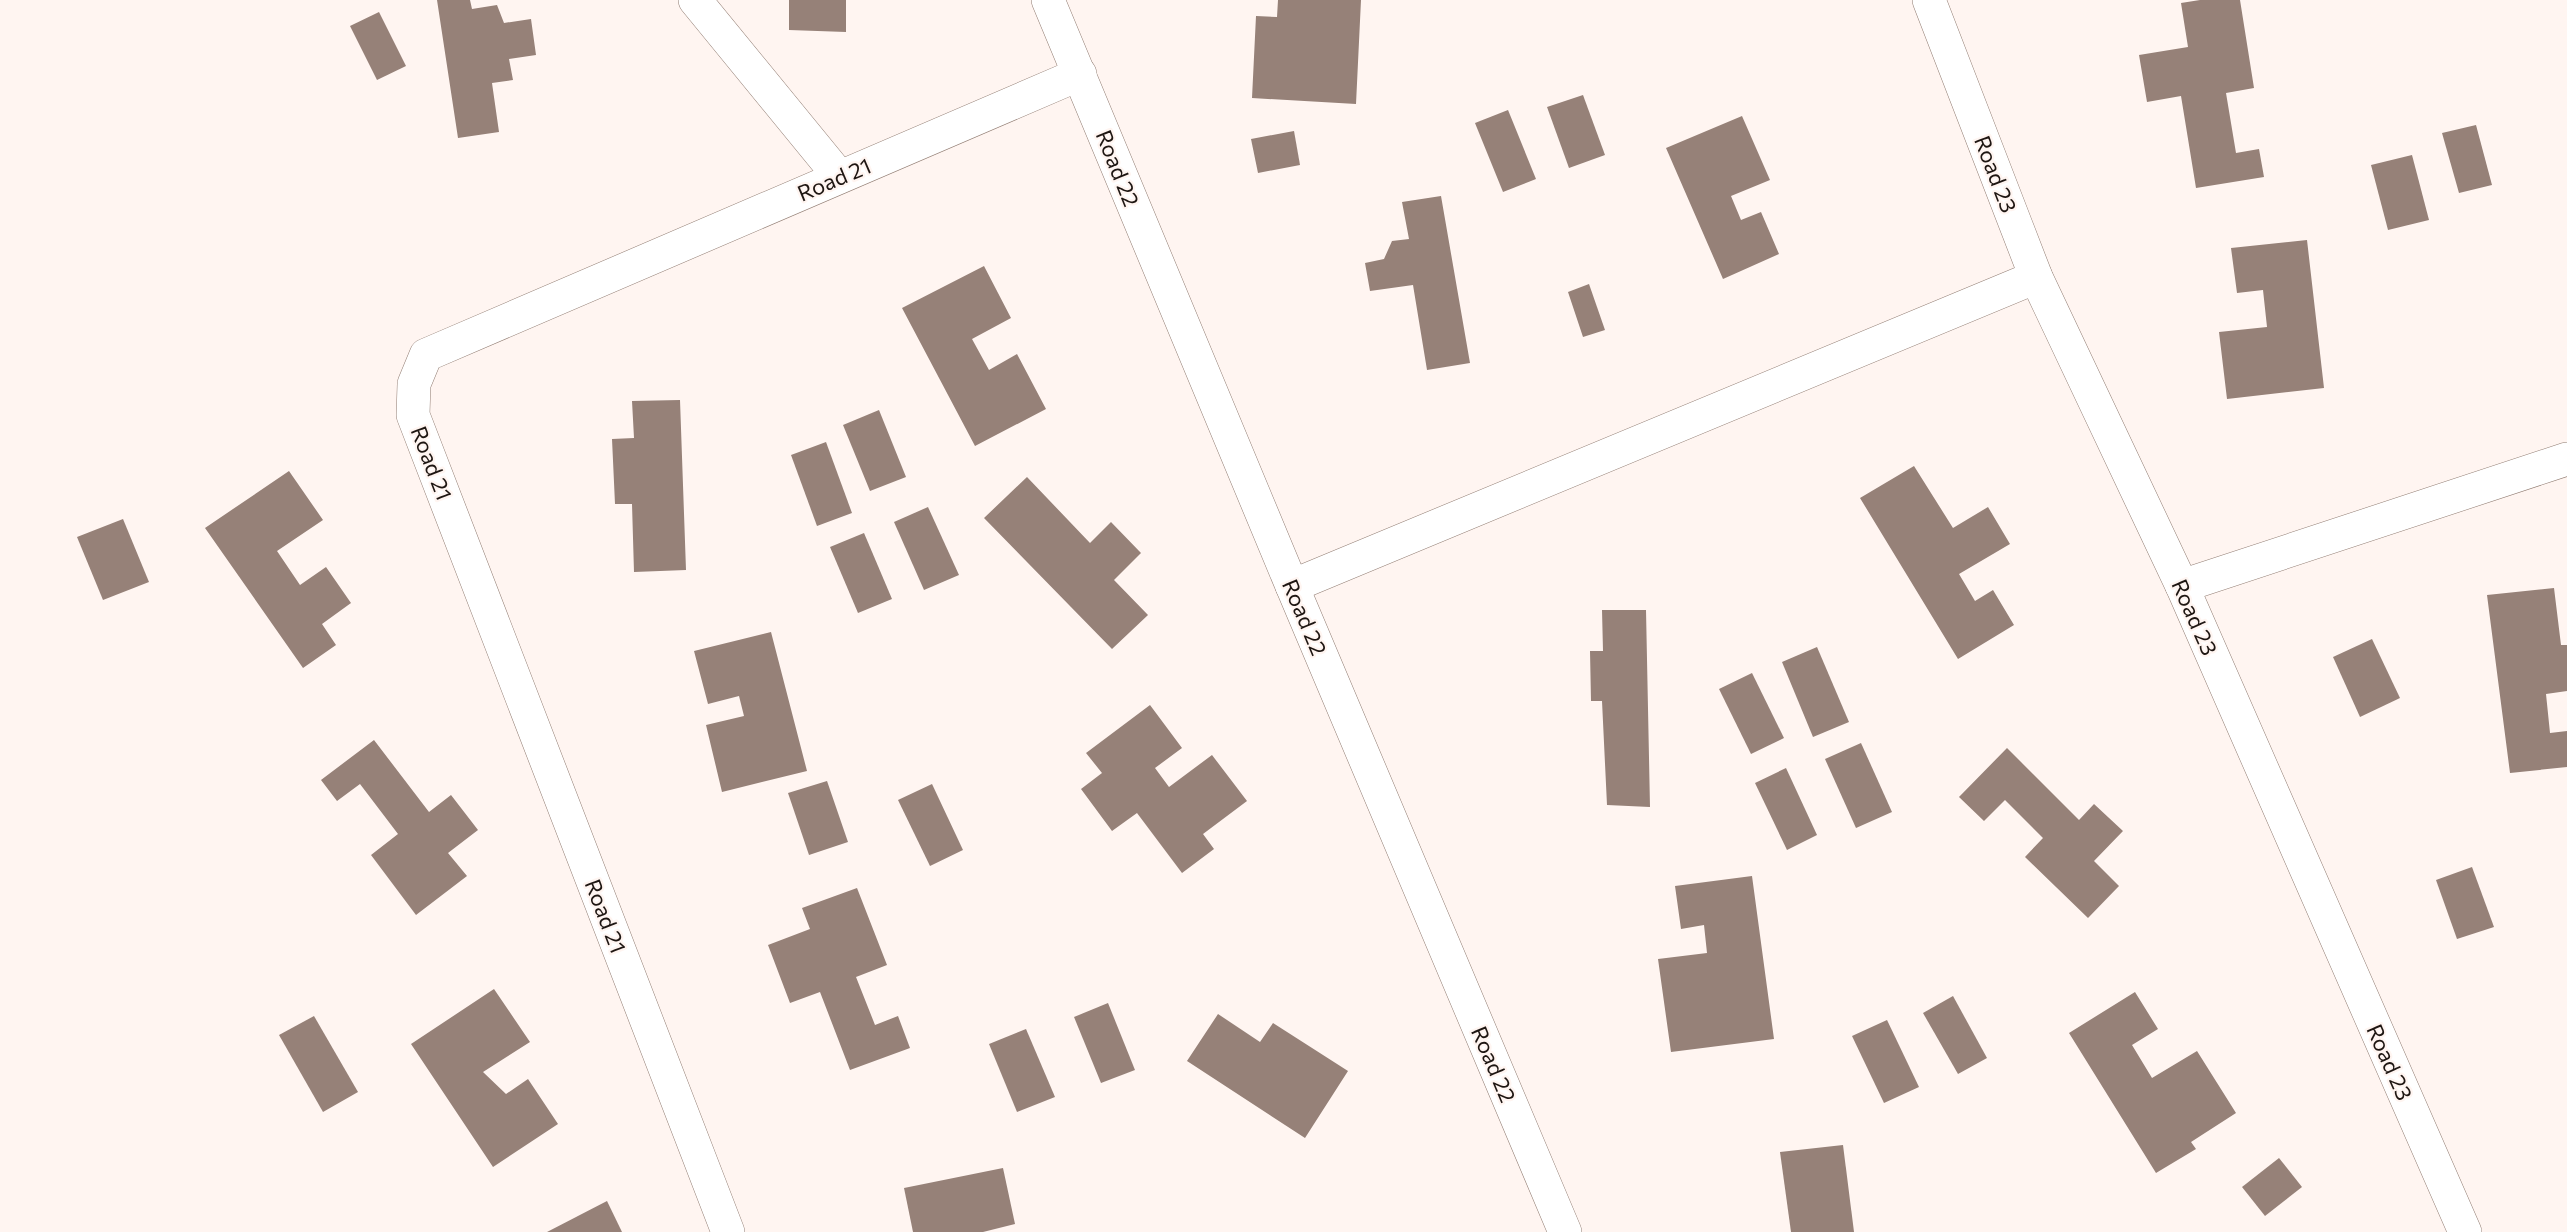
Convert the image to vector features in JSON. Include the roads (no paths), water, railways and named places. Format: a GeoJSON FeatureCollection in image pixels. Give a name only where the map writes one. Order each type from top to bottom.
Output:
{"type":"FeatureCollection","features":[{"type":"Feature","properties":{"kind":"street"},"geometry":{"type":"LineString","coordinates":[[695,0],[839,176]]}},
{"type":"Feature","properties":{"kind":"street","name":"Road 22"},"geometry":{"type":"LineString","coordinates":[[1048,0],[1565,1232]]}},
{"type":"Feature","properties":{"kind":"street","name":"Road 23"},"geometry":{"type":"LineString","coordinates":[[1929,0],[2036,277],[2182,586],[2465,1232]]}},
{"type":"Feature","properties":{"kind":"street","name":"Road 21"},"geometry":{"type":"LineString","coordinates":[[728,1232],[413,415],[414,384],[426,355],[1080,74]]}},
{"type":"Feature","properties":{"kind":"street"},"geometry":{"type":"LineString","coordinates":[[1292,586],[2036,277]]}},
{"type":"Feature","properties":{"kind":"street"},"geometry":{"type":"LineString","coordinates":[[2182,586],[2567,459]]}}]}
